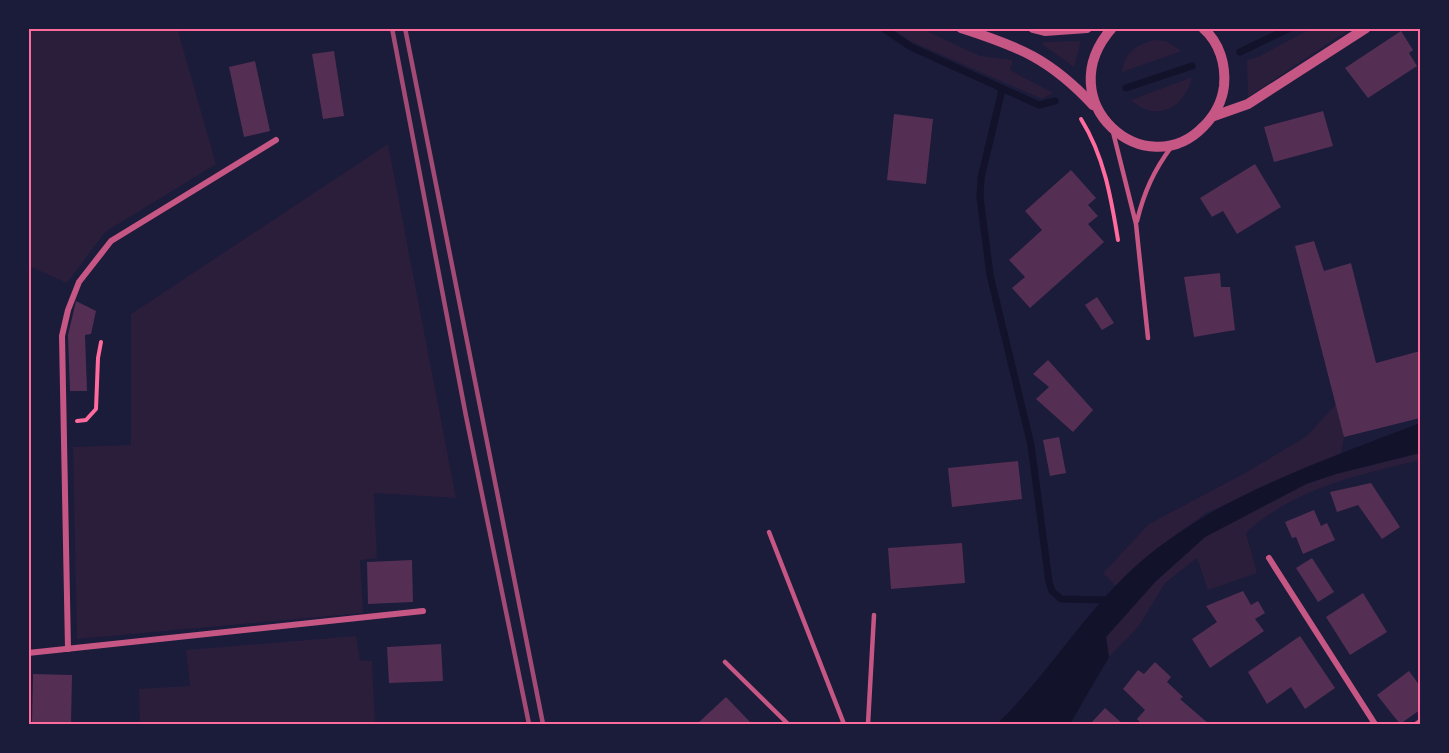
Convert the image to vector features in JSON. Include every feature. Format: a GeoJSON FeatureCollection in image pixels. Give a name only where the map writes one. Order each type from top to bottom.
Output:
{"type":"FeatureCollection","features":[{"type":"Feature","properties":{"kind":"street"},"geometry":{"type":"LineString","coordinates":[[961,28],[1037,56],[1070,79],[1096,107],[1112,129],[1131,141],[1151,146],[1173,144],[1198,133],[1214,116],[1223,95],[1225,72],[1219,50],[1203,28]]}},
{"type":"Feature","properties":{"kind":"street"},"geometry":{"type":"LineString","coordinates":[[1033,28],[1045,31],[1087,28]]}},
{"type":"Feature","properties":{"kind":"street"},"geometry":{"type":"LineString","coordinates":[[1096,107],[1090,85],[1091,63],[1100,41],[1112,28]]}},
{"type":"Feature","properties":{"kind":"street"},"geometry":{"type":"LineString","coordinates":[[1214,116],[1248,104],[1366,28]]}},
{"type":"Feature","properties":{"kind":"street"},"geometry":{"type":"LineString","coordinates":[[68,649],[62,336],[68,310],[79,282],[111,241],[276,140]]}},
{"type":"Feature","properties":{"kind":"street"},"geometry":{"type":"LineString","coordinates":[[1269,558],[1375,724]]}},
{"type":"Feature","properties":{"kind":"street"},"geometry":{"type":"LineString","coordinates":[[28,653],[423,611]]}},
{"type":"Feature","properties":{"kind":"lane"},"geometry":{"type":"LineString","coordinates":[[1112,129],[1136,224],[1148,338]]}},
{"type":"Feature","properties":{"kind":"lane"},"geometry":{"type":"LineString","coordinates":[[1136,224],[1143,195],[1155,168],[1173,144]]}},
{"type":"Feature","properties":{"kind":"lane"},"geometry":{"type":"LineString","coordinates":[[769,532],[844,724]]}},
{"type":"Feature","properties":{"kind":"lane"},"geometry":{"type":"LineString","coordinates":[[868,724],[874,615]]}},
{"type":"Feature","properties":{"kind":"lane"},"geometry":{"type":"LineString","coordinates":[[726,662],[788,724]]}},
{"type":"Feature","properties":{"kind":"path"},"geometry":{"type":"LineString","coordinates":[[1074,110],[1095,142],[1110,192],[1118,240]]}},
{"type":"Feature","properties":{"kind":"path"},"geometry":{"type":"LineString","coordinates":[[64,423],[86,420],[96,409],[98,358],[101,342]]}},
{"type":"Feature","properties":{"kind":"shaded area"},"geometry":{"type":"Polygon","coordinates":[[[29,28],[182,29],[178,31],[216,164],[105,232],[67,283],[29,266],[29,28]]]}},
{"type":"Feature","properties":{"kind":"shaded area"},"geometry":{"type":"Polygon","coordinates":[[[1312,28],[1350,29],[1248,97],[1247,60],[1258,57],[1312,28]]]}},
{"type":"Feature","properties":{"kind":"shaded area"},"geometry":{"type":"Polygon","coordinates":[[[893,29],[922,29],[980,56],[1013,60],[1010,70],[1053,93],[1042,99],[910,41],[893,29]]]}},
{"type":"Feature","properties":{"kind":"shaded area"},"geometry":{"type":"Polygon","coordinates":[[[1155,40],[1166,41],[1182,51],[1122,72],[1125,60],[1132,50],[1155,40]]]}},
{"type":"Feature","properties":{"kind":"shaded area"},"geometry":{"type":"Polygon","coordinates":[[[1081,41],[1074,67],[1042,44],[1045,42],[1081,41]]]}},
{"type":"Feature","properties":{"kind":"shaded area"},"geometry":{"type":"Polygon","coordinates":[[[1192,77],[1183,97],[1169,109],[1151,111],[1131,100],[1192,77]]]}},
{"type":"Feature","properties":{"kind":"shaded area"},"geometry":{"type":"Polygon","coordinates":[[[388,144],[456,498],[374,493],[377,558],[360,560],[363,613],[77,639],[73,447],[131,445],[131,314],[388,144]]]}},
{"type":"Feature","properties":{"kind":"shaded area"},"geometry":{"type":"Polygon","coordinates":[[[1336,404],[1344,437],[1341,454],[1206,513],[1139,564],[1116,586],[1103,573],[1149,524],[1245,473],[1307,436],[1336,404]]]}},
{"type":"Feature","properties":{"kind":"shaded area"},"geometry":{"type":"Polygon","coordinates":[[[1420,423],[1420,453],[1306,484],[1205,537],[1155,582],[1106,637],[1109,657],[1070,724],[997,724],[1016,705],[1119,582],[1169,540],[1202,518],[1272,482],[1420,423]]]}},
{"type":"Feature","properties":{"kind":"shaded area"},"geometry":{"type":"Polygon","coordinates":[[[1420,453],[1420,460],[1328,485],[1285,505],[1265,518],[1246,533],[1257,573],[1208,590],[1197,558],[1165,583],[1139,626],[1109,657],[1106,637],[1155,582],[1205,537],[1306,484],[1420,453]]]}},
{"type":"Feature","properties":{"kind":"shaded area"},"geometry":{"type":"Polygon","coordinates":[[[356,636],[360,660],[372,661],[375,724],[140,724],[139,689],[190,686],[186,650],[356,636]]]}},
{"type":"Feature","properties":{"kind":"building"},"geometry":{"type":"Polygon","coordinates":[[[1401,31],[1413,50],[1409,53],[1417,66],[1368,98],[1345,68],[1401,31]]]}},
{"type":"Feature","properties":{"kind":"building"},"geometry":{"type":"Polygon","coordinates":[[[334,51],[344,116],[323,119],[312,54],[334,51]]]}},
{"type":"Feature","properties":{"kind":"building"},"geometry":{"type":"Polygon","coordinates":[[[255,61],[270,131],[244,137],[229,67],[255,61]]]}},
{"type":"Feature","properties":{"kind":"building"},"geometry":{"type":"Polygon","coordinates":[[[1323,111],[1333,146],[1274,162],[1264,127],[1323,111]]]}},
{"type":"Feature","properties":{"kind":"building"},"geometry":{"type":"Polygon","coordinates":[[[894,114],[933,119],[926,184],[887,180],[894,114]]]}},
{"type":"Feature","properties":{"kind":"building"},"geometry":{"type":"Polygon","coordinates":[[[1255,164],[1281,207],[1237,234],[1223,211],[1212,217],[1200,198],[1255,164]]]}},
{"type":"Feature","properties":{"kind":"building"},"geometry":{"type":"Polygon","coordinates":[[[1071,170],[1096,198],[1088,205],[1098,216],[1088,224],[1104,242],[1030,308],[1012,288],[1025,277],[1009,260],[1042,230],[1025,211],[1071,170]]]}},
{"type":"Feature","properties":{"kind":"building"},"geometry":{"type":"Polygon","coordinates":[[[1314,241],[1324,271],[1351,263],[1376,363],[1420,351],[1420,418],[1344,437],[1295,246],[1314,241]]]}},
{"type":"Feature","properties":{"kind":"building"},"geometry":{"type":"Polygon","coordinates":[[[1220,273],[1221,287],[1230,287],[1235,330],[1194,337],[1184,277],[1220,273]]]}},
{"type":"Feature","properties":{"kind":"building"},"geometry":{"type":"Polygon","coordinates":[[[1097,297],[1114,323],[1102,330],[1085,305],[1097,297]]]}},
{"type":"Feature","properties":{"kind":"building"},"geometry":{"type":"Polygon","coordinates":[[[76,301],[96,311],[91,334],[85,335],[87,391],[70,391],[68,335],[76,301]]]}},
{"type":"Feature","properties":{"kind":"building"},"geometry":{"type":"Polygon","coordinates":[[[1048,360],[1093,410],[1073,432],[1036,399],[1049,387],[1033,374],[1048,360]]]}},
{"type":"Feature","properties":{"kind":"building"},"geometry":{"type":"Polygon","coordinates":[[[1059,437],[1066,473],[1050,476],[1043,440],[1059,437]]]}},
{"type":"Feature","properties":{"kind":"building"},"geometry":{"type":"Polygon","coordinates":[[[1018,461],[1022,499],[952,507],[948,468],[1018,461]]]}},
{"type":"Feature","properties":{"kind":"building"},"geometry":{"type":"Polygon","coordinates":[[[1371,483],[1400,527],[1382,539],[1358,505],[1337,512],[1330,492],[1371,483]]]}},
{"type":"Feature","properties":{"kind":"building"},"geometry":{"type":"Polygon","coordinates":[[[1314,510],[1321,526],[1327,523],[1335,540],[1303,554],[1296,537],[1292,538],[1285,522],[1314,510]]]}},
{"type":"Feature","properties":{"kind":"building"},"geometry":{"type":"Polygon","coordinates":[[[962,543],[965,583],[891,589],[888,548],[962,543]]]}},
{"type":"Feature","properties":{"kind":"building"},"geometry":{"type":"Polygon","coordinates":[[[1312,558],[1334,592],[1318,602],[1296,568],[1312,558]]]}},
{"type":"Feature","properties":{"kind":"building"},"geometry":{"type":"Polygon","coordinates":[[[412,560],[413,602],[368,604],[367,562],[412,560]]]}},
{"type":"Feature","properties":{"kind":"building"},"geometry":{"type":"Polygon","coordinates":[[[1243,591],[1251,605],[1258,601],[1265,613],[1255,619],[1264,631],[1210,668],[1192,639],[1217,622],[1206,606],[1243,591]]]}},
{"type":"Feature","properties":{"kind":"building"},"geometry":{"type":"Polygon","coordinates":[[[1363,593],[1387,632],[1350,655],[1326,617],[1363,593]]]}},
{"type":"Feature","properties":{"kind":"building"},"geometry":{"type":"Polygon","coordinates":[[[1300,636],[1335,688],[1305,709],[1291,687],[1267,704],[1248,672],[1300,636]]]}},
{"type":"Feature","properties":{"kind":"building"},"geometry":{"type":"Polygon","coordinates":[[[441,644],[443,681],[389,683],[387,647],[441,644]]]}},
{"type":"Feature","properties":{"kind":"building"},"geometry":{"type":"Polygon","coordinates":[[[1155,662],[1171,677],[1167,682],[1183,697],[1180,699],[1209,724],[1142,724],[1137,719],[1145,710],[1123,689],[1138,670],[1144,674],[1155,662]]]}},
{"type":"Feature","properties":{"kind":"building"},"geometry":{"type":"Polygon","coordinates":[[[1409,671],[1420,686],[1420,710],[1400,724],[1377,695],[1409,671]]]}},
{"type":"Feature","properties":{"kind":"building"},"geometry":{"type":"Polygon","coordinates":[[[33,674],[72,675],[71,724],[32,724],[33,674]]]}},
{"type":"Feature","properties":{"kind":"building"},"geometry":{"type":"Polygon","coordinates":[[[726,697],[752,724],[697,724],[726,697]]]}},
{"type":"Feature","properties":{"kind":"building"},"geometry":{"type":"Polygon","coordinates":[[[1105,708],[1123,724],[1090,724],[1105,708]]]}},
{"type":"Feature","properties":{"kind":"waterway"},"geometry":{"type":"LineString","coordinates":[[883,28],[911,47],[1039,105],[1055,101]]}},
{"type":"Feature","properties":{"kind":"waterway"},"geometry":{"type":"LineString","coordinates":[[1240,52],[1290,28]]}},
{"type":"Feature","properties":{"kind":"waterway"},"geometry":{"type":"LineString","coordinates":[[1126,88],[1192,66]]}},
{"type":"Feature","properties":{"kind":"waterway"},"geometry":{"type":"LineString","coordinates":[[1002,90],[981,178],[980,197],[990,275],[1031,445],[1049,582],[1052,591],[1061,599],[1111,600]]}},
{"type":"Feature","properties":{"kind":"railway"},"geometry":{"type":"LineString","coordinates":[[392,28],[466,416],[529,724]]}},
{"type":"Feature","properties":{"kind":"railway"},"geometry":{"type":"LineString","coordinates":[[405,28],[543,724]]}}]}
